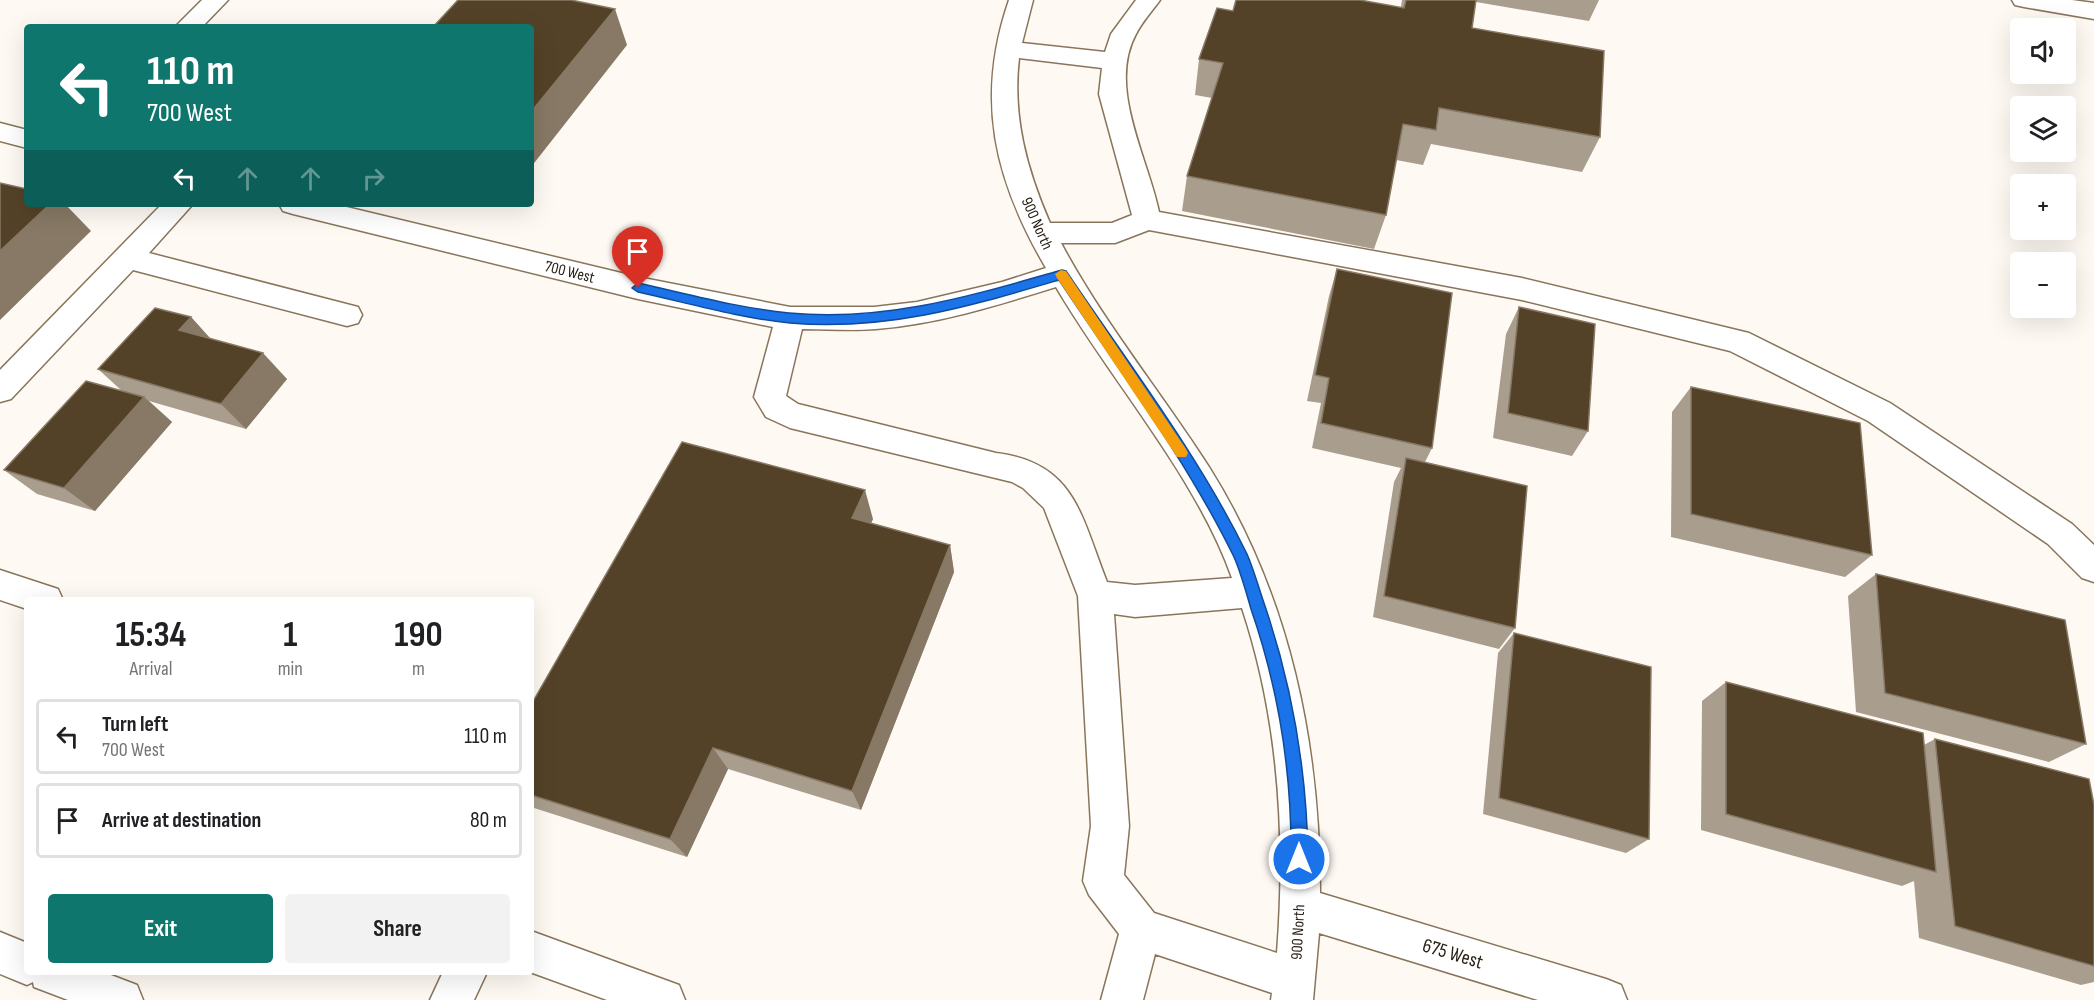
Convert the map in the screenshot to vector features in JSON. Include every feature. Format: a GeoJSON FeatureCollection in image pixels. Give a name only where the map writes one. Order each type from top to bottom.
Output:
{"type":"FeatureCollection","features":[{"type":"Feature","properties":{"kind":"street"},"geometry":{"type":"LineString","coordinates":[[190,24],[216,0]]}},
{"type":"Feature","properties":{"kind":"street","name":"900 North"},"geometry":{"type":"LineString","coordinates":[[1021,0],[1007,49],[1004,81],[1005,115],[1023,192],[1062,274],[1208,494],[1241,557],[1276,659],[1290,731],[1299,812],[1299,907],[1293,990]]}},
{"type":"Feature","properties":{"kind":"street"},"geometry":{"type":"LineString","coordinates":[[1147,220],[1112,94],[1115,61],[1123,34],[1148,0]]}},
{"type":"Feature","properties":{"kind":"street"},"geometry":{"type":"LineString","coordinates":[[2024,0],[2094,11]]}},
{"type":"Feature","properties":{"kind":"street"},"geometry":{"type":"LineString","coordinates":[[1007,49],[1115,61]]}},
{"type":"Feature","properties":{"kind":"street"},"geometry":{"type":"LineString","coordinates":[[0,390],[176,207]]}},
{"type":"Feature","properties":{"kind":"street","name":"700 West"},"geometry":{"type":"LineString","coordinates":[[305,207],[638,288],[790,318],[863,318],[917,313],[957,305],[1062,274]]}},
{"type":"Feature","properties":{"kind":"street"},"geometry":{"type":"LineString","coordinates":[[1041,233],[1115,233],[1147,220],[1522,289],[1738,342],[1879,412],[2060,534],[2094,567]]}},
{"type":"Feature","properties":{"kind":"street"},"geometry":{"type":"LineString","coordinates":[[127,258],[347,315]]}},
{"type":"Feature","properties":{"kind":"street"},"geometry":{"type":"LineString","coordinates":[[790,318],[770,397],[777,408],[790,415],[996,466],[1018,469],[1035,478],[1057,500],[1095,596],[1110,826],[1103,881],[1141,929],[1293,990]]}},
{"type":"Feature","properties":{"kind":"street"},"geometry":{"type":"LineString","coordinates":[[0,585],[37,597]]}},
{"type":"Feature","properties":{"kind":"street"},"geometry":{"type":"LineString","coordinates":[[1095,596],[1135,601],[1254,592]]}},
{"type":"Feature","properties":{"kind":"street","name":"675 West"},"geometry":{"type":"LineString","coordinates":[[1299,907],[1606,1000]]}},
{"type":"Feature","properties":{"kind":"street"},"geometry":{"type":"LineString","coordinates":[[1122,1000],[1141,929]]}},
{"type":"Feature","properties":{"kind":"street"},"geometry":{"type":"LineString","coordinates":[[0,953],[24,963]]}},
{"type":"Feature","properties":{"kind":"street"},"geometry":{"type":"LineString","coordinates":[[534,953],[664,1000]]}},
{"type":"Feature","properties":{"kind":"street"},"geometry":{"type":"LineString","coordinates":[[57,975],[122,1000]]}},
{"type":"Feature","properties":{"kind":"street"},"geometry":{"type":"LineString","coordinates":[[451,1000],[464,975]]}},
{"type":"Feature","properties":{"kind":"building"},"geometry":{"type":"Polygon","coordinates":[[[458,0],[571,0],[615,9],[534,108],[534,24],[436,24],[458,0]]]}},
{"type":"Feature","properties":{"kind":"building"},"geometry":{"type":"Polygon","coordinates":[[[1236,0],[1360,0],[1404,8],[1406,0],[1476,0],[1472,28],[1604,51],[1600,137],[1439,108],[1436,130],[1403,124],[1386,215],[1187,176],[1223,63],[1199,59],[1217,8],[1233,11],[1236,0]]]}},
{"type":"Feature","properties":{"kind":"building"},"geometry":{"type":"Polygon","coordinates":[[[0,183],[24,188],[24,207],[47,207],[0,251],[0,183]]]}},
{"type":"Feature","properties":{"kind":"building"},"geometry":{"type":"Polygon","coordinates":[[[1337,269],[1452,293],[1432,448],[1321,423],[1329,378],[1315,375],[1337,269]]]}},
{"type":"Feature","properties":{"kind":"building"},"geometry":{"type":"Polygon","coordinates":[[[1519,307],[1595,324],[1588,431],[1508,413],[1519,307]]]}},
{"type":"Feature","properties":{"kind":"building"},"geometry":{"type":"Polygon","coordinates":[[[155,308],[191,317],[179,330],[263,353],[221,404],[98,369],[155,308]]]}},
{"type":"Feature","properties":{"kind":"building"},"geometry":{"type":"Polygon","coordinates":[[[86,381],[144,397],[64,488],[4,470],[86,381]]]}},
{"type":"Feature","properties":{"kind":"building"},"geometry":{"type":"Polygon","coordinates":[[[1691,387],[1860,423],[1872,555],[1691,514],[1691,387]]]}},
{"type":"Feature","properties":{"kind":"building"},"geometry":{"type":"Polygon","coordinates":[[[682,442],[865,490],[852,518],[950,545],[852,791],[713,748],[670,839],[534,796],[534,700],[682,442]]]}},
{"type":"Feature","properties":{"kind":"building"},"geometry":{"type":"Polygon","coordinates":[[[1406,458],[1527,486],[1515,628],[1384,596],[1406,458]]]}},
{"type":"Feature","properties":{"kind":"building"},"geometry":{"type":"Polygon","coordinates":[[[1876,574],[2065,620],[2086,744],[1885,693],[1876,574]]]}},
{"type":"Feature","properties":{"kind":"building"},"geometry":{"type":"Polygon","coordinates":[[[1514,633],[1651,667],[1649,839],[1499,798],[1514,633]]]}},
{"type":"Feature","properties":{"kind":"building"},"geometry":{"type":"Polygon","coordinates":[[[1726,682],[1923,733],[1936,872],[1726,814],[1726,682]]]}},
{"type":"Feature","properties":{"kind":"building"},"geometry":{"type":"Polygon","coordinates":[[[1935,739],[2089,779],[2094,805],[2094,966],[1955,926],[1935,739]]]}},
{"type":"Feature","properties":{"kind":"slow traffic"},"geometry":{"type":"LineString","coordinates":[[1061,274],[1182,453]]}},
{"type":"Feature","properties":{"kind":"route"},"geometry":{"type":"LineString","coordinates":[[638,288],[790,318],[852,319],[917,313],[957,305],[1062,274],[1208,494],[1241,557],[1276,659],[1290,731],[1299,812],[1299,859]]}}]}
